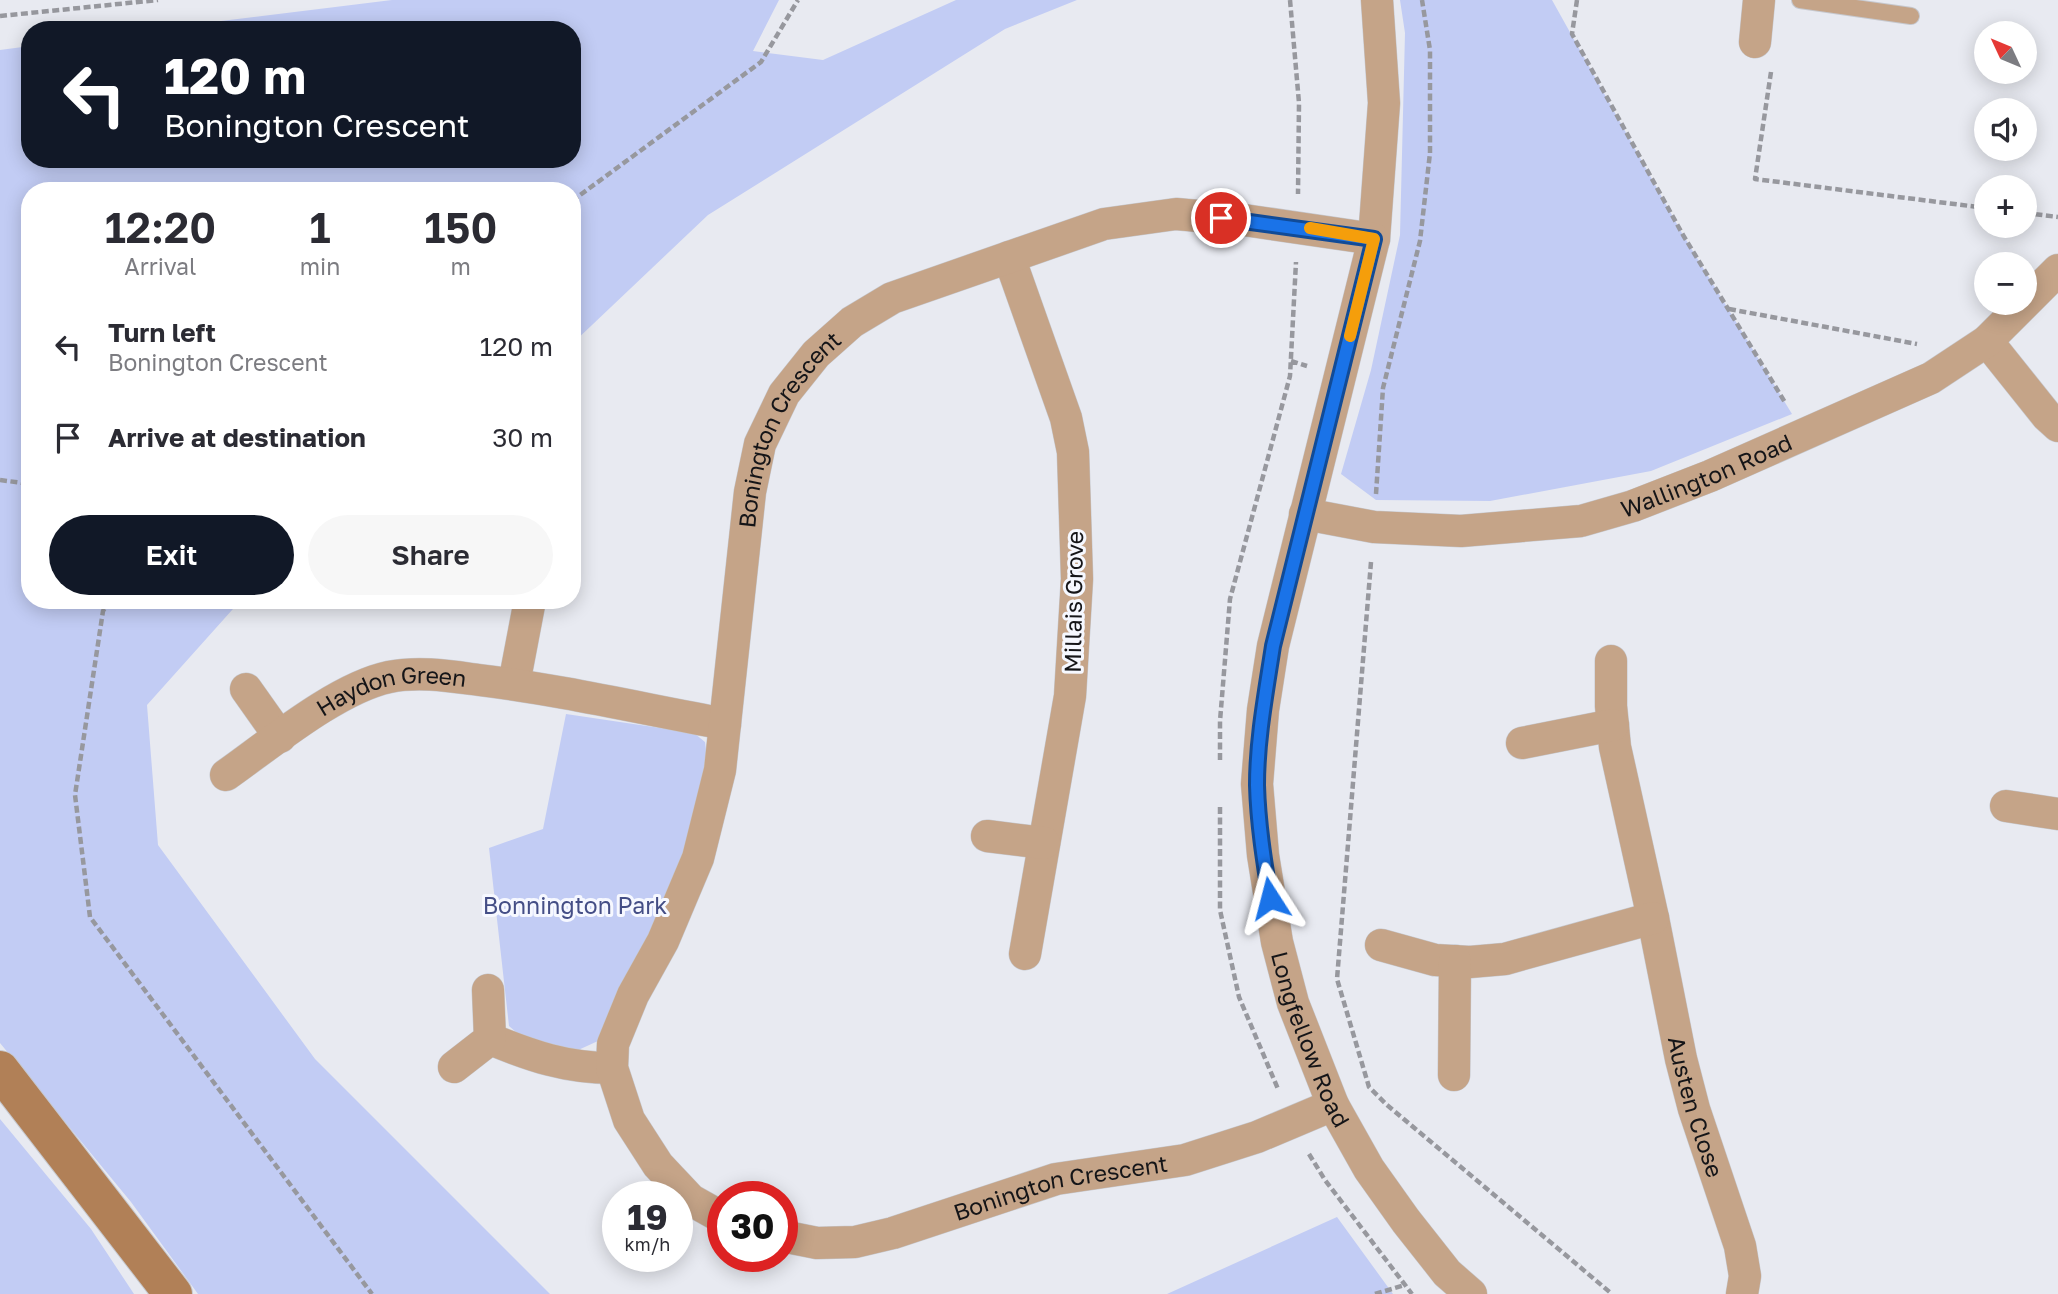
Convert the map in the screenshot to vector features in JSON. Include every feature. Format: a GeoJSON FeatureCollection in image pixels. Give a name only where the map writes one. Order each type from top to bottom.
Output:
{"type":"FeatureCollection","features":[{"type":"Feature","properties":{"kind":"street","name":"Longfellow Road"},"geometry":{"type":"LineString","coordinates":[[1377,0],[1384,103],[1374,239],[1273,646],[1263,710],[1257,784],[1263,855],[1277,942],[1293,1003],[1332,1105],[1369,1169],[1406,1221],[1447,1273],[1471,1294]]}},
{"type":"Feature","properties":{"kind":"street"},"geometry":{"type":"LineString","coordinates":[[1755,42],[1759,0]]}},
{"type":"Feature","properties":{"kind":"street","name":"Bonington Crescent"},"geometry":{"type":"LineString","coordinates":[[707,1209],[691,1200],[658,1165],[629,1120],[612,1068],[613,1044],[633,995],[663,941],[698,858],[720,770],[750,492],[760,444],[784,394],[816,354],[852,322],[892,298],[1104,224],[1176,214],[1244,220],[1374,239]]}},
{"type":"Feature","properties":{"kind":"street","name":"Millais Grove"},"geometry":{"type":"LineString","coordinates":[[1009,257],[1066,418],[1073,452],[1077,579],[1070,696],[1025,954]]}},
{"type":"Feature","properties":{"kind":"street","name":"Wallington Road"},"geometry":{"type":"LineString","coordinates":[[1305,514],[1374,527],[1461,530],[1581,521],[1633,506],[1710,476],[1930,378],[1978,348],[2058,271]]}},
{"type":"Feature","properties":{"kind":"street"},"geometry":{"type":"LineString","coordinates":[[1978,348],[2058,426]]}},
{"type":"Feature","properties":{"kind":"street"},"geometry":{"type":"LineString","coordinates":[[514,684],[528,609]]}},
{"type":"Feature","properties":{"kind":"street","name":"Austen Close"},"geometry":{"type":"LineString","coordinates":[[1611,661],[1613,725],[1618,759],[1684,1070],[1740,1247],[1745,1276],[1742,1294]]}},
{"type":"Feature","properties":{"kind":"street","name":"Haydon Green"},"geometry":{"type":"LineString","coordinates":[[226,775],[335,699],[358,687],[388,677],[425,673],[514,684],[725,724]]}},
{"type":"Feature","properties":{"kind":"street"},"geometry":{"type":"LineString","coordinates":[[246,689],[280,737]]}},
{"type":"Feature","properties":{"kind":"street"},"geometry":{"type":"LineString","coordinates":[[1522,743],[1613,725]]}},
{"type":"Feature","properties":{"kind":"street"},"geometry":{"type":"LineString","coordinates":[[2006,806],[2058,811]]}},
{"type":"Feature","properties":{"kind":"street"},"geometry":{"type":"LineString","coordinates":[[987,836],[1044,843]]}},
{"type":"Feature","properties":{"kind":"street"},"geometry":{"type":"LineString","coordinates":[[1381,945],[1435,960],[1470,962],[1505,959],[1653,918]]}},
{"type":"Feature","properties":{"kind":"street"},"geometry":{"type":"LineString","coordinates":[[1454,1075],[1455,961]]}},
{"type":"Feature","properties":{"kind":"street"},"geometry":{"type":"LineString","coordinates":[[488,990],[490,1039]]}},
{"type":"Feature","properties":{"kind":"street"},"geometry":{"type":"LineString","coordinates":[[490,1039],[563,1065],[612,1068]]}},
{"type":"Feature","properties":{"kind":"street"},"geometry":{"type":"LineString","coordinates":[[454,1067],[490,1039]]}},
{"type":"Feature","properties":{"kind":"street"},"geometry":{"type":"LineString","coordinates":[[0,1070],[173,1294]]}},
{"type":"Feature","properties":{"kind":"street","name":"Bonington Crescent"},"geometry":{"type":"LineString","coordinates":[[798,1239],[817,1242],[855,1242],[893,1233],[1056,1179],[1185,1160],[1257,1137],[1332,1105]]}},
{"type":"Feature","properties":{"kind":"lane"},"geometry":{"type":"LineString","coordinates":[[1800,0],[1911,16]]}},
{"type":"Feature","properties":{"kind":"path"},"geometry":{"type":"LineString","coordinates":[[0,16],[158,0]]}},
{"type":"Feature","properties":{"kind":"path"},"geometry":{"type":"LineString","coordinates":[[581,194],[761,62],[798,0]]}},
{"type":"Feature","properties":{"kind":"path"},"geometry":{"type":"LineString","coordinates":[[1577,0],[1572,34],[1684,235],[1792,414],[1802,436]]}},
{"type":"Feature","properties":{"kind":"path"},"geometry":{"type":"LineString","coordinates":[[1755,42],[1772,62],[1755,179],[1974,206]]}},
{"type":"Feature","properties":{"kind":"path"},"geometry":{"type":"LineString","coordinates":[[2037,214],[2058,217]]}},
{"type":"Feature","properties":{"kind":"path"},"geometry":{"type":"LineString","coordinates":[[1729,309],[1978,348]]}},
{"type":"Feature","properties":{"kind":"path"},"geometry":{"type":"LineString","coordinates":[[0,480],[21,483]]}},
{"type":"Feature","properties":{"kind":"path"},"geometry":{"type":"LineString","coordinates":[[104,609],[75,795],[90,917],[372,1294]]}},
{"type":"Feature","properties":{"kind":"green space"},"geometry":{"type":"Polygon","coordinates":[[[392,0],[779,0],[753,51],[823,60],[956,0],[1077,0],[1005,29],[708,215],[581,335],[581,182],[21,182],[21,609],[233,609],[147,705],[158,845],[315,1059],[550,1294],[198,1294],[131,1202],[0,1043],[0,50],[21,47],[21,168],[581,168],[581,21],[220,21],[392,0]]]}},
{"type":"Feature","properties":{"kind":"green space"},"geometry":{"type":"Polygon","coordinates":[[[1400,0],[1552,0],[1683,235],[1792,414],[1651,471],[1490,501],[1376,500],[1341,474],[1371,370],[1400,235],[1405,33],[1400,0]]]}},
{"type":"Feature","properties":{"kind":"green space","name":"Bonnington Park"},"geometry":{"type":"Polygon","coordinates":[[[566,714],[694,733],[705,742],[707,759],[689,844],[611,1020],[598,1041],[576,1051],[538,1042],[517,1033],[509,1026],[489,848],[543,829],[566,714]]]}},
{"type":"Feature","properties":{"kind":"green space"},"geometry":{"type":"Polygon","coordinates":[[[0,1119],[91,1229],[134,1294],[0,1294],[0,1119]]]}},
{"type":"Feature","properties":{"kind":"green space"},"geometry":{"type":"Polygon","coordinates":[[[1337,1217],[1393,1294],[1167,1294],[1337,1217]]]}},
{"type":"Feature","properties":{"kind":"slow traffic"},"geometry":{"type":"LineString","coordinates":[[1310,228],[1374,239],[1350,336]]}},
{"type":"Feature","properties":{"kind":"route"},"geometry":{"type":"LineString","coordinates":[[1221,218],[1374,239],[1273,646],[1266,689],[1257,784],[1270,898]]}}]}
